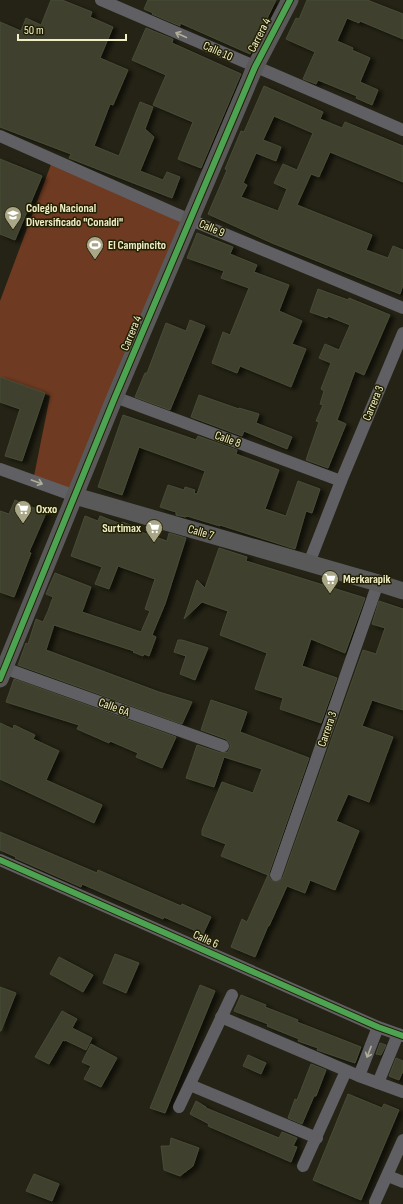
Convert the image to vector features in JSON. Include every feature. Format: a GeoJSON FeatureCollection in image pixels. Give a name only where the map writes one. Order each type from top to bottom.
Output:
{"type":"FeatureCollection","features":[{"type":"Feature","properties":{"kind":"street","name":"Calle 10"},"geometry":{"type":"LineString","coordinates":[[101,0],[403,130]]}},
{"type":"Feature","properties":{"kind":"street","name":"Carrera 4"},"geometry":{"type":"LineString","coordinates":[[3,664],[255,67],[290,0]]}},
{"type":"Feature","properties":{"kind":"street","name":"Calle 9"},"geometry":{"type":"LineString","coordinates":[[0,136],[174,213],[403,308]]}},
{"type":"Feature","properties":{"kind":"street","name":"Carrera 3"},"geometry":{"type":"LineString","coordinates":[[309,563],[341,481],[403,333]]}},
{"type":"Feature","properties":{"kind":"street","name":"Calle 8"},"geometry":{"type":"LineString","coordinates":[[116,397],[341,481]]}},
{"type":"Feature","properties":{"kind":"street","name":"Calle 7"},"geometry":{"type":"LineString","coordinates":[[0,469],[75,496],[403,591]]}},
{"type":"Feature","properties":{"kind":"street","name":"Carrera 3"},"geometry":{"type":"LineString","coordinates":[[276,875],[378,583]]}},
{"type":"Feature","properties":{"kind":"street","name":"Calle 6A"},"geometry":{"type":"LineString","coordinates":[[3,664],[223,746]]}},
{"type":"Feature","properties":{"kind":"street","name":"Calle 6"},"geometry":{"type":"LineString","coordinates":[[0,860],[378,1027],[401,1035]]}},
{"type":"Feature","properties":{"kind":"street"},"geometry":{"type":"LineString","coordinates":[[179,1107],[232,995]]}},
{"type":"Feature","properties":{"kind":"street"},"geometry":{"type":"LineString","coordinates":[[222,1017],[346,1071],[403,1092]]}},
{"type":"Feature","properties":{"kind":"street"},"geometry":{"type":"LineString","coordinates":[[359,1076],[378,1027]]}},
{"type":"Feature","properties":{"kind":"street"},"geometry":{"type":"LineString","coordinates":[[378,1084],[401,1035]]}},
{"type":"Feature","properties":{"kind":"street"},"geometry":{"type":"LineString","coordinates":[[303,1166],[346,1071]]}},
{"type":"Feature","properties":{"kind":"street"},"geometry":{"type":"LineString","coordinates":[[190,1085],[316,1138]]}},
{"type":"Feature","properties":{"kind":"street"},"geometry":{"type":"LineString","coordinates":[[375,1202],[403,1140]]}},
{"type":"Feature","properties":{"kind":"street"},"geometry":{"type":"LineString","coordinates":[[388,1176],[403,1182]]}},
{"type":"Feature","properties":{"kind":"shaded area","name":"El Campincito"},"geometry":{"type":"Polygon","coordinates":[[[53,159],[191,219],[75,496],[33,481],[50,396],[0,377],[0,301],[53,159]]]}},
{"type":"Feature","properties":{"kind":"building"},"geometry":{"type":"Polygon","coordinates":[[[51,0],[62,0],[92,12],[90,17],[113,27],[100,58],[128,70],[113,105],[110,104],[94,146],[119,156],[140,102],[153,107],[145,129],[154,137],[140,171],[163,180],[167,172],[180,177],[172,198],[69,158],[71,154],[0,127],[0,22],[21,31],[26,18],[41,25],[51,0]]]}},
{"type":"Feature","properties":{"kind":"building"},"geometry":{"type":"Polygon","coordinates":[[[148,0],[276,0],[250,54],[180,23],[180,26],[152,14],[153,13],[144,9],[148,0]]]}},
{"type":"Feature","properties":{"kind":"building"},"geometry":{"type":"Polygon","coordinates":[[[307,0],[367,0],[403,14],[403,39],[360,21],[359,23],[347,18],[337,41],[370,58],[360,82],[378,90],[372,105],[356,98],[357,96],[318,80],[316,84],[303,79],[315,52],[286,39],[296,18],[299,19],[307,0]]]}},
{"type":"Feature","properties":{"kind":"building"},"geometry":{"type":"Polygon","coordinates":[[[146,28],[173,39],[172,43],[241,74],[201,168],[178,159],[193,122],[153,105],[166,75],[132,60],[146,28]]]}},
{"type":"Feature","properties":{"kind":"building"},"geometry":{"type":"Polygon","coordinates":[[[264,86],[323,112],[320,119],[342,128],[345,122],[403,146],[403,182],[330,152],[319,177],[311,174],[297,205],[372,235],[366,250],[388,258],[393,246],[403,250],[403,285],[400,294],[272,243],[208,214],[227,170],[225,169],[241,131],[244,132],[264,86]],[[274,116],[263,140],[281,147],[276,161],[256,153],[243,183],[247,185],[241,197],[278,211],[287,189],[274,183],[283,164],[297,170],[313,133],[274,116]]]}},
{"type":"Feature","properties":{"kind":"building"},"geometry":{"type":"Polygon","coordinates":[[[0,159],[42,176],[15,240],[0,234],[0,159]]]}},
{"type":"Feature","properties":{"kind":"building"},"geometry":{"type":"Polygon","coordinates":[[[197,233],[233,247],[230,254],[257,265],[254,272],[289,285],[279,311],[302,321],[292,344],[306,349],[291,387],[240,366],[237,373],[212,363],[223,332],[230,335],[249,288],[221,278],[224,271],[187,258],[197,233]]]}},
{"type":"Feature","properties":{"kind":"building"},"geometry":{"type":"Polygon","coordinates":[[[318,289],[348,300],[349,298],[390,315],[364,375],[355,371],[337,420],[346,424],[328,468],[306,460],[319,422],[316,421],[323,405],[320,404],[324,391],[321,389],[331,363],[319,358],[325,344],[339,350],[350,325],[328,316],[327,318],[310,312],[318,289]]]}},
{"type":"Feature","properties":{"kind":"building"},"geometry":{"type":"Polygon","coordinates":[[[190,320],[205,326],[170,410],[135,397],[145,373],[147,373],[166,323],[186,331],[190,320]]]}},
{"type":"Feature","properties":{"kind":"building"},"geometry":{"type":"Polygon","coordinates":[[[0,377],[45,393],[22,461],[5,456],[20,409],[0,402],[0,377]]]}},
{"type":"Feature","properties":{"kind":"building"},"geometry":{"type":"Polygon","coordinates":[[[199,395],[239,409],[259,414],[256,423],[292,437],[287,449],[244,431],[242,436],[191,417],[199,395]]]}},
{"type":"Feature","properties":{"kind":"building"},"geometry":{"type":"Polygon","coordinates":[[[123,415],[196,440],[198,436],[237,450],[236,454],[279,470],[265,509],[286,516],[298,481],[320,489],[312,513],[306,511],[295,549],[220,525],[187,516],[176,515],[176,512],[160,507],[168,485],[184,490],[185,487],[195,490],[194,493],[197,494],[205,471],[139,447],[122,495],[98,487],[123,415]]]}},
{"type":"Feature","properties":{"kind":"building"},"geometry":{"type":"Polygon","coordinates":[[[15,500],[46,513],[29,552],[31,553],[14,597],[0,592],[0,511],[9,514],[15,500]]]}},
{"type":"Feature","properties":{"kind":"building"},"geometry":{"type":"Polygon","coordinates":[[[85,516],[98,521],[100,516],[121,524],[122,522],[133,526],[132,529],[167,541],[169,533],[186,538],[165,604],[152,635],[156,637],[149,656],[144,654],[143,656],[133,652],[134,651],[54,625],[46,650],[159,692],[192,702],[182,724],[18,665],[26,643],[28,644],[36,619],[43,622],[48,611],[53,597],[46,594],[55,573],[91,587],[82,612],[141,632],[150,611],[145,609],[155,579],[118,566],[109,589],[95,584],[102,567],[71,556],[85,516]]]}},
{"type":"Feature","properties":{"kind":"building"},"geometry":{"type":"Polygon","coordinates":[[[219,548],[247,557],[246,561],[365,598],[345,653],[311,639],[302,666],[337,678],[321,723],[280,709],[283,698],[255,689],[267,653],[220,635],[228,611],[202,602],[184,619],[197,580],[205,588],[219,548]]]}},
{"type":"Feature","properties":{"kind":"building"},"geometry":{"type":"Polygon","coordinates":[[[379,601],[403,609],[403,710],[372,700],[362,726],[393,737],[369,802],[348,794],[336,821],[359,831],[335,890],[310,880],[305,893],[287,886],[255,957],[231,947],[242,919],[247,922],[268,875],[221,856],[226,844],[202,835],[202,830],[222,782],[253,793],[262,769],[224,757],[214,787],[186,778],[197,745],[221,753],[228,752],[230,748],[230,744],[226,739],[201,730],[211,700],[247,712],[240,732],[309,758],[269,873],[271,880],[278,882],[283,877],[363,650],[376,654],[385,628],[372,624],[379,601]]]}},
{"type":"Feature","properties":{"kind":"building"},"geometry":{"type":"Polygon","coordinates":[[[178,640],[208,648],[195,680],[180,674],[186,656],[174,652],[178,640]]]}},
{"type":"Feature","properties":{"kind":"building"},"geometry":{"type":"Polygon","coordinates":[[[14,679],[176,737],[162,768],[136,757],[138,753],[110,741],[109,743],[77,729],[79,725],[6,702],[14,679]]]}},
{"type":"Feature","properties":{"kind":"building"},"geometry":{"type":"Polygon","coordinates":[[[0,723],[13,729],[14,725],[35,735],[33,739],[59,751],[46,780],[102,805],[94,823],[0,779],[0,723]]]}},
{"type":"Feature","properties":{"kind":"building"},"geometry":{"type":"Polygon","coordinates":[[[0,832],[97,873],[98,870],[181,906],[182,904],[211,917],[203,934],[164,917],[163,919],[82,884],[81,887],[0,850],[0,832]]]}},
{"type":"Feature","properties":{"kind":"building"},"geometry":{"type":"Polygon","coordinates":[[[115,954],[139,963],[126,993],[103,983],[115,954]]]}},
{"type":"Feature","properties":{"kind":"building"},"geometry":{"type":"Polygon","coordinates":[[[59,957],[93,975],[83,992],[50,974],[59,957]]]}},
{"type":"Feature","properties":{"kind":"building"},"geometry":{"type":"Polygon","coordinates":[[[200,985],[215,991],[165,1113],[150,1108],[200,985]]]}},
{"type":"Feature","properties":{"kind":"building"},"geometry":{"type":"Polygon","coordinates":[[[0,987],[16,993],[1,1031],[0,1031],[0,987]]]}},
{"type":"Feature","properties":{"kind":"building"},"geometry":{"type":"Polygon","coordinates":[[[241,995],[266,1005],[265,1007],[298,1020],[297,1022],[361,1047],[355,1063],[317,1050],[318,1048],[298,1041],[299,1039],[267,1026],[268,1024],[234,1011],[241,995]]]}},
{"type":"Feature","properties":{"kind":"building"},"geometry":{"type":"Polygon","coordinates":[[[62,1011],[77,1019],[72,1028],[92,1038],[86,1050],[63,1040],[49,1064],[35,1057],[62,1011]]]}},
{"type":"Feature","properties":{"kind":"building"},"geometry":{"type":"Polygon","coordinates":[[[380,1043],[386,1045],[381,1055],[376,1054],[380,1043]]]}},
{"type":"Feature","properties":{"kind":"building"},"geometry":{"type":"Polygon","coordinates":[[[91,1044],[117,1058],[101,1087],[84,1079],[91,1066],[82,1062],[91,1044]]]}},
{"type":"Feature","properties":{"kind":"building"},"geometry":{"type":"Polygon","coordinates":[[[248,1055],[266,1063],[261,1074],[243,1066],[248,1055]]]}},
{"type":"Feature","properties":{"kind":"building"},"geometry":{"type":"Polygon","coordinates":[[[396,1058],[403,1061],[403,1071],[399,1080],[389,1076],[396,1058]]]}},
{"type":"Feature","properties":{"kind":"building"},"geometry":{"type":"Polygon","coordinates":[[[311,1064],[326,1070],[316,1096],[314,1096],[302,1124],[288,1118],[295,1099],[297,1100],[311,1064]]]}},
{"type":"Feature","properties":{"kind":"building"},"geometry":{"type":"Polygon","coordinates":[[[348,1094],[382,1108],[384,1104],[399,1110],[361,1200],[313,1180],[348,1094]]]}},
{"type":"Feature","properties":{"kind":"building"},"geometry":{"type":"Polygon","coordinates":[[[196,1101],[206,1108],[279,1138],[282,1132],[297,1138],[293,1146],[297,1147],[291,1162],[208,1126],[209,1124],[190,1114],[196,1101]]]}},
{"type":"Feature","properties":{"kind":"building"},"geometry":{"type":"Polygon","coordinates":[[[171,1138],[199,1148],[193,1166],[180,1176],[164,1170],[161,1146],[170,1146],[171,1138]]]}},
{"type":"Feature","properties":{"kind":"building"},"geometry":{"type":"Polygon","coordinates":[[[34,1174],[59,1184],[52,1201],[26,1191],[34,1174]]]}},
{"type":"Feature","properties":{"kind":"cycle path"},"geometry":{"type":"LineString","coordinates":[[0,679],[115,397],[255,67],[290,0]]}},
{"type":"Feature","properties":{"kind":"cycle path"},"geometry":{"type":"LineString","coordinates":[[0,860],[378,1027],[403,1036]]}},
{"type":"Feature","properties":{"kind":"place","name":"Colegio Nacional Diversificado \"Conaldi\""},"geometry":{"type":"Point","coordinates":[13,230]}},
{"type":"Feature","properties":{"kind":"place","name":"El Campincito"},"geometry":{"type":"Point","coordinates":[95,260]}},
{"type":"Feature","properties":{"kind":"place","name":"Oxxo"},"geometry":{"type":"Point","coordinates":[23,524]}},
{"type":"Feature","properties":{"kind":"place","name":"Surtimax"},"geometry":{"type":"Point","coordinates":[154,543]}},
{"type":"Feature","properties":{"kind":"place","name":"Merkarapik"},"geometry":{"type":"Point","coordinates":[330,594]}}]}
